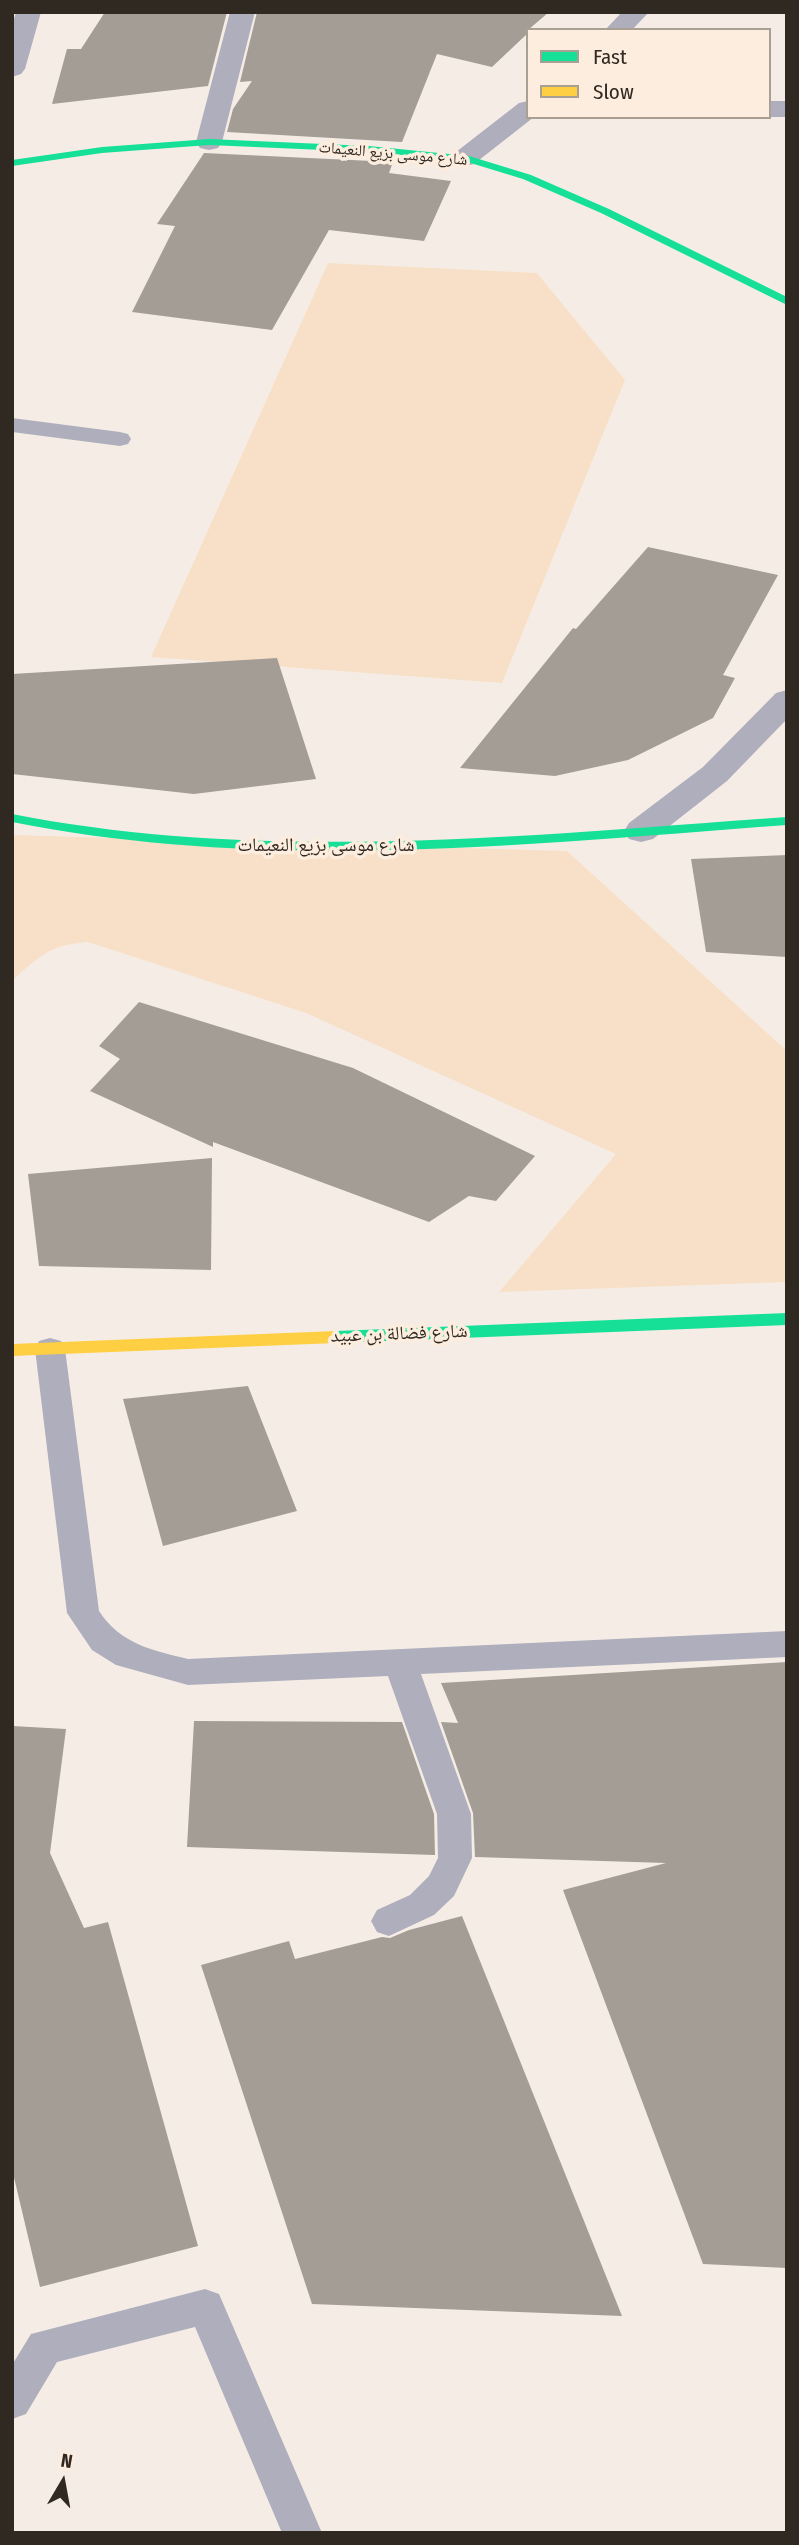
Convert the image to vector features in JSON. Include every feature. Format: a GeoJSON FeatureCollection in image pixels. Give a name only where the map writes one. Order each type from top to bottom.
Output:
{"type":"FeatureCollection","features":[{"type":"Feature","properties":{"kind":"street"},"geometry":{"type":"LineString","coordinates":[[12,69],[29,12]]}},
{"type":"Feature","properties":{"kind":"street"},"geometry":{"type":"LineString","coordinates":[[209,142],[243,12]]}},
{"type":"Feature","properties":{"kind":"street"},"geometry":{"type":"LineString","coordinates":[[619,28],[637,12]]}},
{"type":"Feature","properties":{"kind":"street"},"geometry":{"type":"LineString","coordinates":[[465,159],[526,111]]}},
{"type":"Feature","properties":{"kind":"street","name":"شارع موسى بزيع النعيمات"},"geometry":{"type":"LineString","coordinates":[[12,163],[102,150],[209,142],[369,149],[465,159],[527,177],[605,211],[787,302]]}},
{"type":"Feature","properties":{"kind":"street"},"geometry":{"type":"LineString","coordinates":[[641,831],[715,774],[787,700]]}},
{"type":"Feature","properties":{"kind":"street","name":"شارع موسى بزيع النعيمات"},"geometry":{"type":"LineString","coordinates":[[12,818],[61,829],[219,845],[361,848],[513,842],[787,821]]}},
{"type":"Feature","properties":{"kind":"street","name":"شارع فضالة بن عبيد"},"geometry":{"type":"LineString","coordinates":[[12,1350],[787,1320]]}},
{"type":"Feature","properties":{"kind":"lane"},"geometry":{"type":"LineString","coordinates":[[12,425],[120,439]]}},
{"type":"Feature","properties":{"kind":"lane"},"geometry":{"type":"LineString","coordinates":[[50,1349],[83,1613],[94,1632],[120,1655],[188,1672],[787,1644]]}},
{"type":"Feature","properties":{"kind":"lane"},"geometry":{"type":"LineString","coordinates":[[389,1921],[422,1905],[442,1886],[455,1858],[454,1814],[400,1663]]}},
{"type":"Feature","properties":{"kind":"lane"},"geometry":{"type":"LineString","coordinates":[[12,2401],[45,2347],[205,2307],[302,2533]]}},
{"type":"Feature","properties":{"kind":"shaded area"},"geometry":{"type":"Polygon","coordinates":[[[328,263],[537,273],[625,380],[502,683],[151,657],[328,263]]]}},
{"type":"Feature","properties":{"kind":"shaded area"},"geometry":{"type":"Polygon","coordinates":[[[12,835],[567,851],[787,1051],[787,1282],[499,1292],[616,1154],[306,1013],[88,942],[64,946],[46,953],[12,981],[12,835]]]}},
{"type":"Feature","properties":{"kind":"building"},"geometry":{"type":"Polygon","coordinates":[[[105,12],[227,12],[208,86],[52,104],[67,49],[81,49],[105,12]]]}},
{"type":"Feature","properties":{"kind":"building"},"geometry":{"type":"Polygon","coordinates":[[[257,12],[549,12],[530,28],[526,28],[526,35],[492,67],[437,54],[402,142],[227,132],[233,109],[252,81],[240,82],[257,12]]]}},
{"type":"Feature","properties":{"kind":"building"},"geometry":{"type":"Polygon","coordinates":[[[204,153],[393,162],[389,173],[451,181],[424,241],[329,230],[272,330],[132,312],[175,226],[157,224],[204,153]]]}},
{"type":"Feature","properties":{"kind":"building"},"geometry":{"type":"Polygon","coordinates":[[[648,547],[778,575],[723,675],[735,678],[713,718],[628,760],[555,776],[460,768],[573,628],[576,629],[648,547]]]}},
{"type":"Feature","properties":{"kind":"building"},"geometry":{"type":"Polygon","coordinates":[[[277,658],[316,779],[194,794],[12,774],[12,674],[277,658]]]}},
{"type":"Feature","properties":{"kind":"building"},"geometry":{"type":"Polygon","coordinates":[[[787,855],[787,957],[706,952],[691,859],[787,855]]]}},
{"type":"Feature","properties":{"kind":"building"},"geometry":{"type":"Polygon","coordinates":[[[139,1002],[353,1068],[535,1156],[496,1201],[469,1196],[429,1222],[213,1142],[213,1147],[90,1091],[120,1059],[99,1046],[139,1002]]]}},
{"type":"Feature","properties":{"kind":"building"},"geometry":{"type":"Polygon","coordinates":[[[212,1158],[211,1270],[39,1266],[28,1174],[212,1158]]]}},
{"type":"Feature","properties":{"kind":"building"},"geometry":{"type":"Polygon","coordinates":[[[248,1386],[297,1511],[163,1546],[123,1399],[248,1386]]]}},
{"type":"Feature","properties":{"kind":"building"},"geometry":{"type":"Polygon","coordinates":[[[787,1662],[787,2268],[703,2264],[563,1890],[666,1863],[475,1857],[473,1813],[441,1722],[458,1723],[441,1683],[787,1662]]]}},
{"type":"Feature","properties":{"kind":"building"},"geometry":{"type":"Polygon","coordinates":[[[194,1721],[402,1722],[434,1814],[435,1855],[187,1847],[194,1721]]]}},
{"type":"Feature","properties":{"kind":"building"},"geometry":{"type":"Polygon","coordinates":[[[12,1726],[66,1729],[50,1853],[84,1928],[108,1922],[198,2246],[40,2287],[12,2169],[12,1726]]]}},
{"type":"Feature","properties":{"kind":"building"},"geometry":{"type":"Polygon","coordinates":[[[462,1916],[622,2316],[312,2304],[201,1965],[289,1941],[295,1959],[382,1937],[390,1938],[462,1916]]]}},
{"type":"Feature","properties":{"kind":"traffic: fast"},"geometry":{"type":"LineString","coordinates":[[12,163],[102,150],[209,142],[369,149],[465,158],[527,177],[605,211],[787,302]]}},
{"type":"Feature","properties":{"kind":"traffic: fast"},"geometry":{"type":"LineString","coordinates":[[12,818],[142,837],[336,846],[486,842],[787,821]]}},
{"type":"Feature","properties":{"kind":"traffic: fast"},"geometry":{"type":"LineString","coordinates":[[336,1337],[787,1319]]}},
{"type":"Feature","properties":{"kind":"traffic: slow"},"geometry":{"type":"LineString","coordinates":[[12,1350],[336,1337]]}}]}
